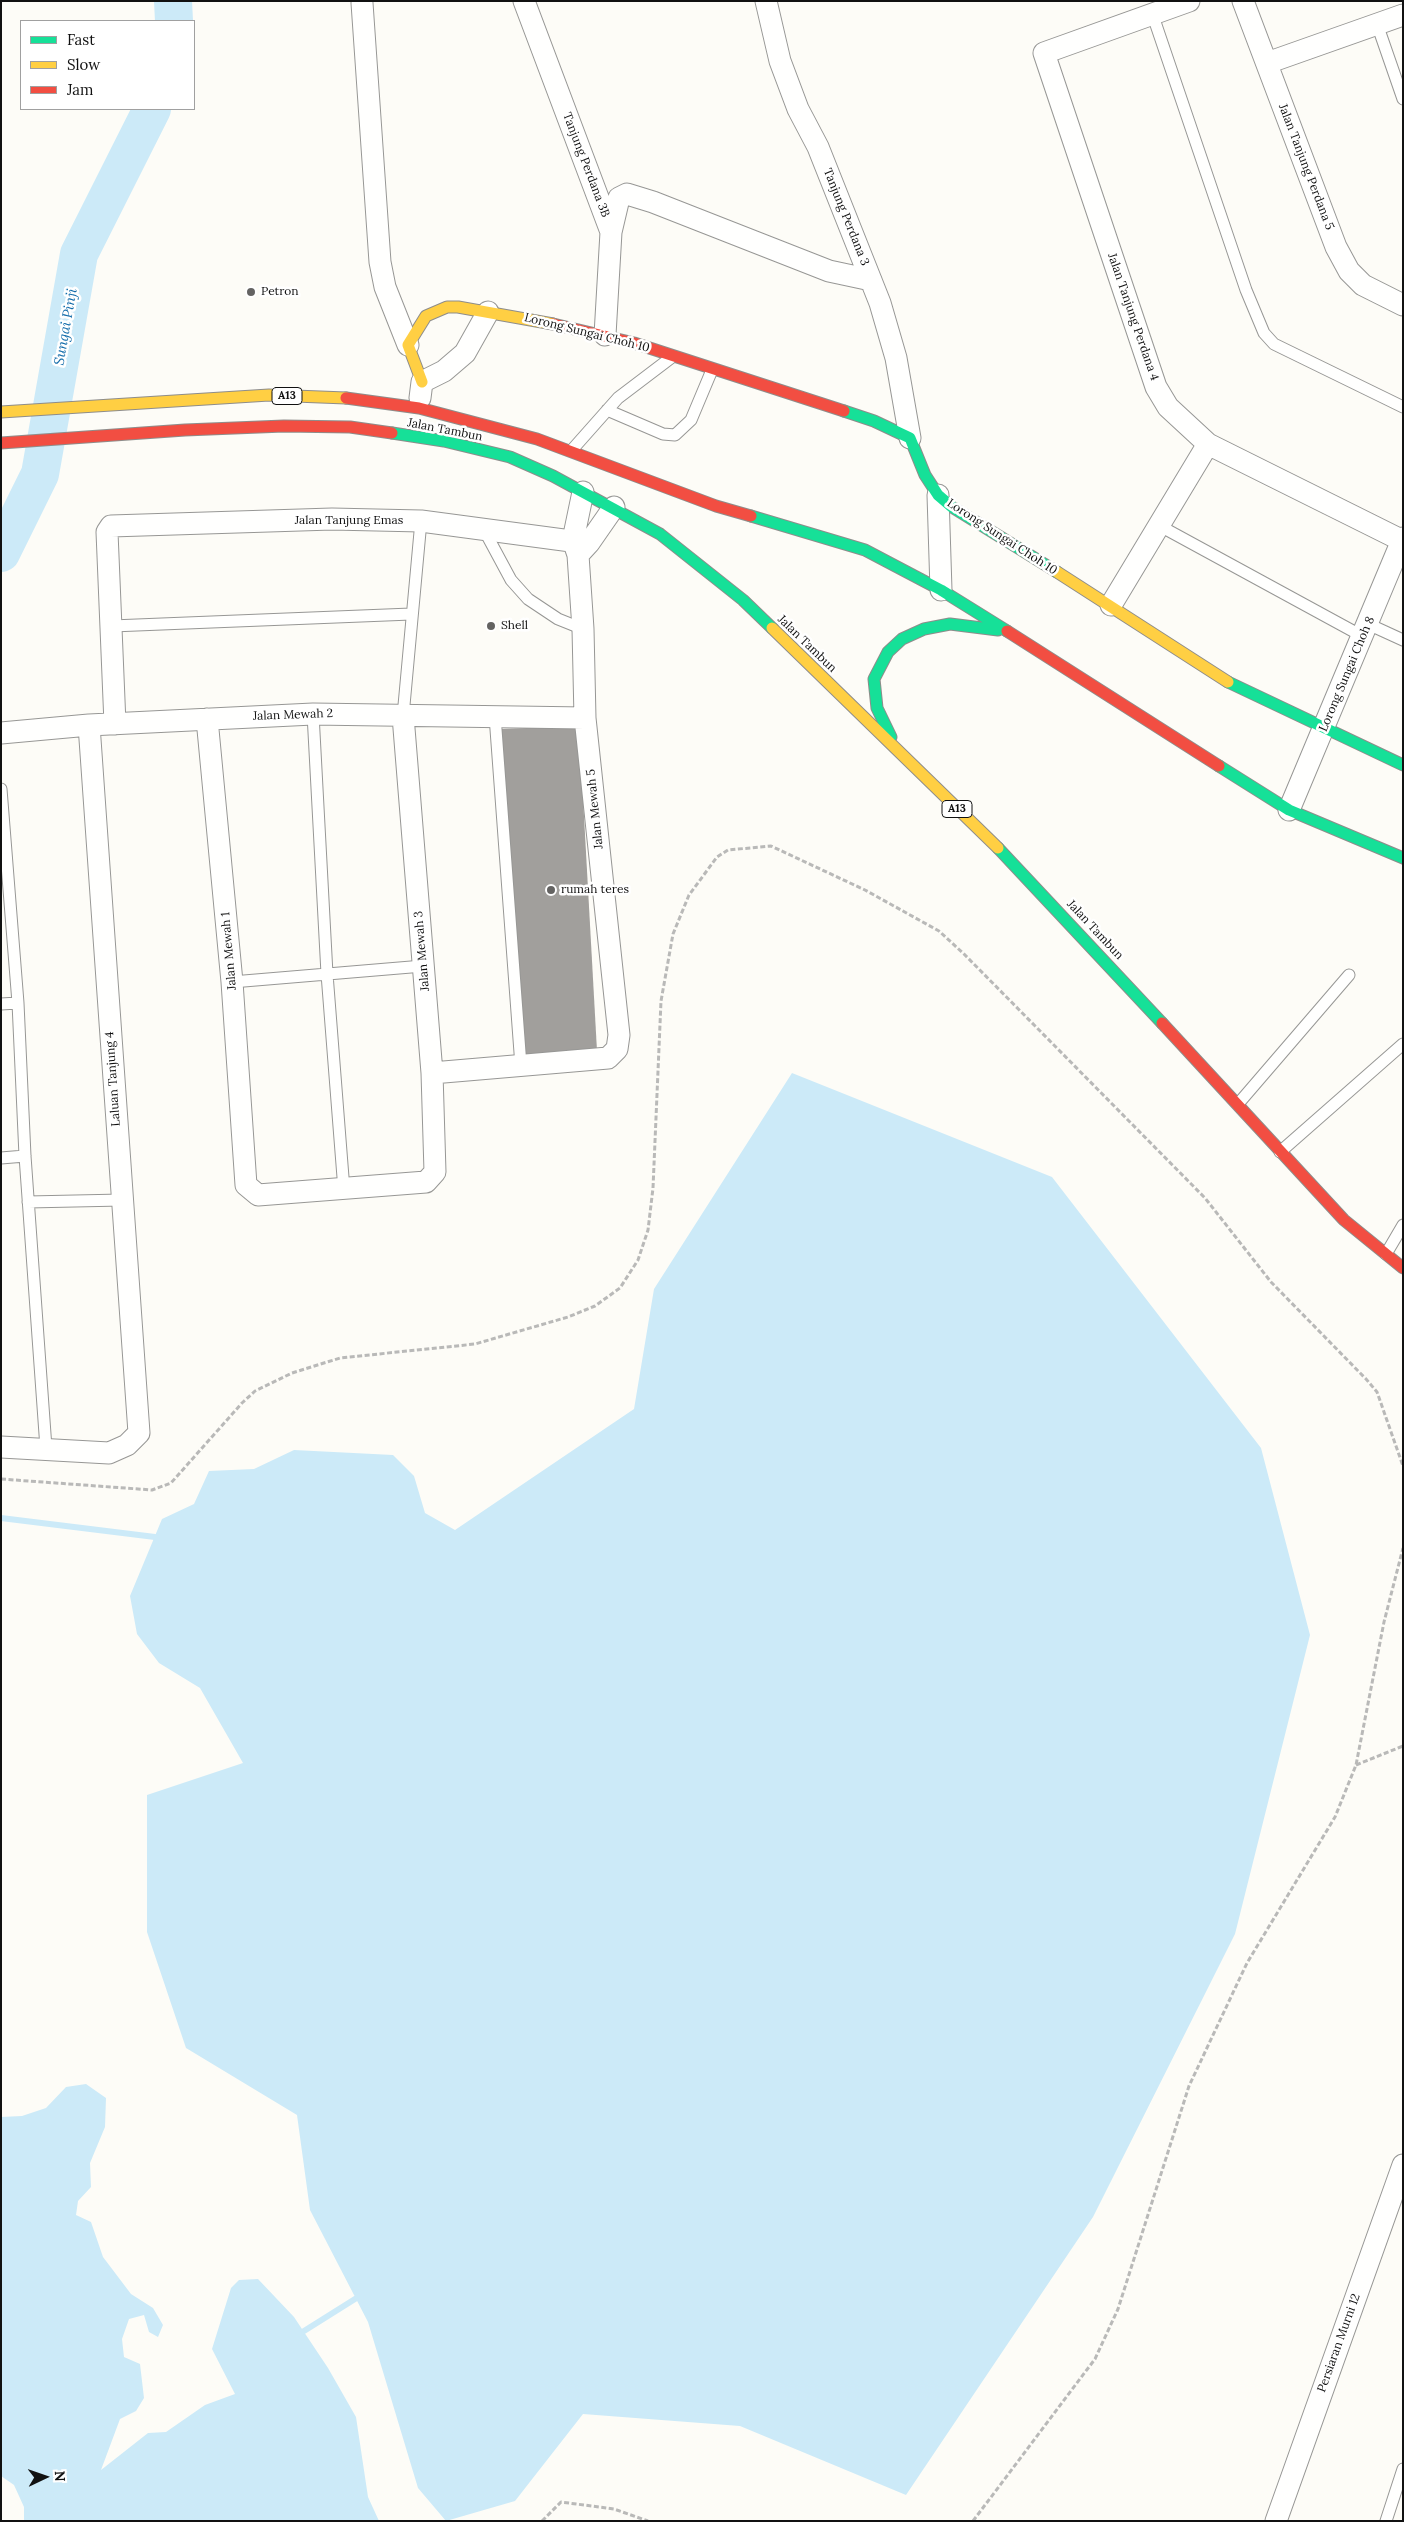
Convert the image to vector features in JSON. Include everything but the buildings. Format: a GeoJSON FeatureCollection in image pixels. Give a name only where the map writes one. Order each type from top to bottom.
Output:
{"type":"FeatureCollection","features":[{"type":"Feature","properties":{"kind":"main road","name":"Lorong Sungai Choh 10"},"geometry":{"type":"LineString","coordinates":[[408,345],[418,326],[426,316],[446,307],[458,307],[526,318],[605,335],[874,421],[910,438],[925,475],[938,495],[952,507],[1111,605],[1228,682],[1403,765]]}},
{"type":"Feature","properties":{"kind":"main road"},"geometry":{"type":"LineString","coordinates":[[408,345],[422,382]]}},
{"type":"Feature","properties":{"kind":"main road","name":"Jalan Tambun"},"geometry":{"type":"LineString","coordinates":[[1,412],[113,403],[269,395],[359,399],[419,408],[460,418],[537,439],[570,452]]}},
{"type":"Feature","properties":{"kind":"main road","name":"Jalan Tambun"},"geometry":{"type":"LineString","coordinates":[[1,443],[117,434],[284,426],[350,427],[444,441],[510,457],[614,507],[660,534],[743,600],[1019,868],[1344,1220],[1403,1268]]}},
{"type":"Feature","properties":{"kind":"main road","name":"A13"},"geometry":{"type":"LineString","coordinates":[[570,452],[716,506],[865,550],[941,590],[1289,810],[1403,858]]}},
{"type":"Feature","properties":{"kind":"main road"},"geometry":{"type":"LineString","coordinates":[[896,750],[877,708],[875,696],[874,679],[888,652],[902,639],[924,629],[950,624],[973,625],[1008,632]]}},
{"type":"Feature","properties":{"kind":"street","name":"Tanjung Perdana 3B"},"geometry":{"type":"LineString","coordinates":[[524,1],[611,232],[605,335]]}},
{"type":"Feature","properties":{"kind":"street","name":"Tanjung Perdana 3"},"geometry":{"type":"LineString","coordinates":[[766,1],[780,61],[798,109],[818,147],[871,280],[896,358],[910,438]]}},
{"type":"Feature","properties":{"kind":"street"},"geometry":{"type":"LineString","coordinates":[[1152,13],[1189,1]]}},
{"type":"Feature","properties":{"kind":"street","name":"Jalan Tanjung Perdana 5"},"geometry":{"type":"LineString","coordinates":[[1243,1],[1336,247],[1349,271],[1363,285],[1403,305]]}},
{"type":"Feature","properties":{"kind":"street"},"geometry":{"type":"LineString","coordinates":[[362,3],[380,262],[385,288],[408,345]]}},
{"type":"Feature","properties":{"kind":"street","name":"Jalan Tanjung Perdana 4"},"geometry":{"type":"LineString","coordinates":[[1152,13],[1044,53],[1156,387],[1168,407],[1208,444],[1402,539]]}},
{"type":"Feature","properties":{"kind":"street"},"geometry":{"type":"LineString","coordinates":[[1267,63],[1403,15]]}},
{"type":"Feature","properties":{"kind":"street"},"geometry":{"type":"LineString","coordinates":[[611,232],[620,198],[627,194],[653,202],[829,271],[871,280]]}},
{"type":"Feature","properties":{"kind":"street"},"geometry":{"type":"LineString","coordinates":[[419,408],[422,382],[444,371],[465,353],[488,312]]}},
{"type":"Feature","properties":{"kind":"street"},"geometry":{"type":"LineString","coordinates":[[1111,605],[1208,444]]}},
{"type":"Feature","properties":{"kind":"street","name":"Jalan Mewah 5"},"geometry":{"type":"LineString","coordinates":[[521,1066],[608,1058],[616,1049],[619,1035],[585,718],[580,546],[584,492]]}},
{"type":"Feature","properties":{"kind":"street"},"geometry":{"type":"LineString","coordinates":[[938,495],[941,590]]}},
{"type":"Feature","properties":{"kind":"street"},"geometry":{"type":"LineString","coordinates":[[580,546],[614,507]]}},
{"type":"Feature","properties":{"kind":"street","name":"Jalan Tanjung Emas"},"geometry":{"type":"LineString","coordinates":[[112,626],[108,528],[332,519],[421,521],[483,528],[580,546]]}},
{"type":"Feature","properties":{"kind":"street","name":"Lorong Sungai Choh 8"},"geometry":{"type":"LineString","coordinates":[[1289,810],[1402,539]]}},
{"type":"Feature","properties":{"kind":"street"},"geometry":{"type":"LineString","coordinates":[[112,626],[115,724]]}},
{"type":"Feature","properties":{"kind":"street","name":"Jalan Mewah 2"},"geometry":{"type":"LineString","coordinates":[[1,733],[89,725],[313,714],[585,718]]}},
{"type":"Feature","properties":{"kind":"street","name":"Jalan Mewah 3"},"geometry":{"type":"LineString","coordinates":[[344,1190],[426,1182],[432,1178],[436,1166],[432,1073],[403,716]]}},
{"type":"Feature","properties":{"kind":"street","name":"Jalan Mewah 1"},"geometry":{"type":"LineString","coordinates":[[207,718],[232,982],[246,1185],[258,1195],[344,1190]]}},
{"type":"Feature","properties":{"kind":"street","name":"Laluan Tanjung 4"},"geometry":{"type":"LineString","coordinates":[[46,1448],[109,1453],[127,1446],[139,1433],[89,725]]}},
{"type":"Feature","properties":{"kind":"street"},"geometry":{"type":"LineString","coordinates":[[432,1073],[521,1066]]}},
{"type":"Feature","properties":{"kind":"street"},"geometry":{"type":"LineString","coordinates":[[1,1447],[46,1448]]}},
{"type":"Feature","properties":{"kind":"street","name":"Persiaran Murni 12"},"geometry":{"type":"LineString","coordinates":[[1276,2521],[1403,2165]]}},
{"type":"Feature","properties":{"kind":"lane"},"geometry":{"type":"LineString","coordinates":[[1152,13],[1246,290],[1264,333],[1274,344],[1403,407]]}},
{"type":"Feature","properties":{"kind":"lane"},"geometry":{"type":"LineString","coordinates":[[1376,24],[1403,99]]}},
{"type":"Feature","properties":{"kind":"lane"},"geometry":{"type":"LineString","coordinates":[[570,452],[607,410],[674,356]]}},
{"type":"Feature","properties":{"kind":"lane"},"geometry":{"type":"LineString","coordinates":[[607,410],[663,434],[675,435],[690,420],[712,370]]}},
{"type":"Feature","properties":{"kind":"lane"},"geometry":{"type":"LineString","coordinates":[[403,716],[421,521]]}},
{"type":"Feature","properties":{"kind":"lane"},"geometry":{"type":"LineString","coordinates":[[1160,526],[1365,630],[1403,640]]}},
{"type":"Feature","properties":{"kind":"lane"},"geometry":{"type":"LineString","coordinates":[[483,528],[511,580],[528,599],[558,620],[583,629]]}},
{"type":"Feature","properties":{"kind":"lane"},"geometry":{"type":"LineString","coordinates":[[112,626],[411,614]]}},
{"type":"Feature","properties":{"kind":"lane"},"geometry":{"type":"LineString","coordinates":[[313,714],[327,974],[344,1190]]}},
{"type":"Feature","properties":{"kind":"lane"},"geometry":{"type":"LineString","coordinates":[[494,716],[521,1066]]}},
{"type":"Feature","properties":{"kind":"lane"},"geometry":{"type":"LineString","coordinates":[[1,789],[18,1003],[24,1156],[46,1448]]}},
{"type":"Feature","properties":{"kind":"lane"},"geometry":{"type":"LineString","coordinates":[[232,982],[423,966]]}},
{"type":"Feature","properties":{"kind":"lane"},"geometry":{"type":"LineString","coordinates":[[1238,1104],[1349,975]]}},
{"type":"Feature","properties":{"kind":"lane"},"geometry":{"type":"LineString","coordinates":[[1,1004],[18,1003]]}},
{"type":"Feature","properties":{"kind":"lane"},"geometry":{"type":"LineString","coordinates":[[1280,1152],[1403,1044]]}},
{"type":"Feature","properties":{"kind":"lane"},"geometry":{"type":"LineString","coordinates":[[1,1158],[24,1156]]}},
{"type":"Feature","properties":{"kind":"lane"},"geometry":{"type":"LineString","coordinates":[[28,1202],[122,1200]]}},
{"type":"Feature","properties":{"kind":"lane"},"geometry":{"type":"LineString","coordinates":[[1386,1254],[1403,1225]]}},
{"type":"Feature","properties":{"kind":"lane"},"geometry":{"type":"LineString","coordinates":[[1386,2521],[1403,2468]]}},
{"type":"Feature","properties":{"kind":"path"},"geometry":{"type":"LineString","coordinates":[[1,1479],[152,1490],[171,1483],[242,1403],[255,1391],[292,1373],[340,1358],[475,1344],[568,1318],[595,1306],[620,1288],[638,1260],[648,1230],[653,1188],[661,1001],[673,934],[689,895],[717,857],[728,850],[771,846],[865,890],[939,931],[964,954],[1206,1198],[1271,1282],[1366,1379],[1376,1392],[1403,1466]]}},
{"type":"Feature","properties":{"kind":"path"},"geometry":{"type":"LineString","coordinates":[[973,2521],[1095,2359],[1118,2309],[1189,2086],[1247,1963],[1335,1817],[1356,1765],[1384,1622],[1403,1548]]}},
{"type":"Feature","properties":{"kind":"path"},"geometry":{"type":"LineString","coordinates":[[1356,1765],[1403,1746]]}},
{"type":"Feature","properties":{"kind":"path"},"geometry":{"type":"LineString","coordinates":[[542,2521],[561,2502],[614,2509],[648,2521]]}},
{"type":"Feature","properties":{"kind":"water"},"geometry":{"type":"Polygon","coordinates":[[[792,1073],[1052,1177],[1261,1448],[1310,1635],[1235,1934],[1093,2217],[906,2495],[740,2426],[583,2414],[515,2501],[446,2521],[418,2488],[368,2322],[310,2210],[297,2115],[186,2048],[147,1932],[147,1795],[243,1763],[200,1688],[159,1663],[137,1634],[130,1596],[162,1519],[194,1504],[209,1471],[254,1469],[294,1450],[393,1455],[414,1476],[425,1513],[455,1530],[634,1409],[654,1289],[792,1073]]]}},
{"type":"Feature","properties":{"kind":"water"},"geometry":{"type":"Polygon","coordinates":[[[86,2084],[106,2098],[105,2127],[90,2163],[91,2187],[78,2201],[76,2215],[91,2222],[103,2257],[131,2294],[153,2308],[163,2325],[158,2337],[149,2332],[144,2315],[129,2319],[122,2339],[124,2357],[140,2364],[144,2398],[136,2411],[120,2419],[101,2470],[148,2433],[166,2432],[205,2405],[235,2394],[212,2349],[231,2288],[239,2280],[258,2279],[294,2317],[328,2368],[356,2417],[368,2497],[379,2521],[24,2521],[24,2507],[14,2485],[1,2476],[1,2117],[22,2116],[46,2108],[66,2087],[86,2084]]]}},
{"type":"Feature","properties":{"kind":"waterway","name":"Sungai Pinji"},"geometry":{"type":"LineString","coordinates":[[173,1],[174,20]]}},
{"type":"Feature","properties":{"kind":"waterway","name":"Sungai Pinji"},"geometry":{"type":"LineString","coordinates":[[1,553],[40,474],[79,254],[151,110]]}},
{"type":"Feature","properties":{"kind":"waterway"},"geometry":{"type":"LineString","coordinates":[[1,1518],[155,1537]]}},
{"type":"Feature","properties":{"kind":"waterway"},"geometry":{"type":"LineString","coordinates":[[304,2331],[355,2299]]}},
{"type":"Feature","properties":{"kind":"traffic: fast"},"geometry":{"type":"LineString","coordinates":[[844,411],[874,421],[910,438],[925,475],[938,495],[952,507],[1057,572]]}},
{"type":"Feature","properties":{"kind":"traffic: fast"},"geometry":{"type":"LineString","coordinates":[[392,433],[444,441],[510,457],[553,476],[660,534],[743,600],[772,628]]}},
{"type":"Feature","properties":{"kind":"traffic: fast"},"geometry":{"type":"LineString","coordinates":[[751,516],[865,550],[941,590],[1007,631]]}},
{"type":"Feature","properties":{"kind":"traffic: fast"},"geometry":{"type":"LineString","coordinates":[[891,737],[877,708],[874,679],[888,652],[902,639],[924,629],[950,624],[998,630]]}},
{"type":"Feature","properties":{"kind":"traffic: fast"},"geometry":{"type":"LineString","coordinates":[[1228,682],[1403,765]]}},
{"type":"Feature","properties":{"kind":"traffic: fast"},"geometry":{"type":"LineString","coordinates":[[1219,766],[1289,810],[1403,858]]}},
{"type":"Feature","properties":{"kind":"traffic: fast"},"geometry":{"type":"LineString","coordinates":[[998,848],[1162,1023]]}},
{"type":"Feature","properties":{"kind":"traffic: slow"},"geometry":{"type":"LineString","coordinates":[[422,382],[408,345],[426,316],[447,307],[458,307],[553,324]]}},
{"type":"Feature","properties":{"kind":"traffic: slow"},"geometry":{"type":"LineString","coordinates":[[1,412],[269,395],[346,398]]}},
{"type":"Feature","properties":{"kind":"traffic: slow"},"geometry":{"type":"LineString","coordinates":[[1057,572],[1228,682]]}},
{"type":"Feature","properties":{"kind":"traffic: slow"},"geometry":{"type":"LineString","coordinates":[[772,628],[998,848]]}},
{"type":"Feature","properties":{"kind":"traffic: jam"},"geometry":{"type":"LineString","coordinates":[[553,324],[634,343],[844,411]]}},
{"type":"Feature","properties":{"kind":"traffic: jam"},"geometry":{"type":"LineString","coordinates":[[346,398],[419,408],[537,439],[716,506],[751,516]]}},
{"type":"Feature","properties":{"kind":"traffic: jam"},"geometry":{"type":"LineString","coordinates":[[1,443],[185,430],[284,426],[350,427],[392,433]]}},
{"type":"Feature","properties":{"kind":"traffic: jam"},"geometry":{"type":"LineString","coordinates":[[1007,631],[1219,766]]}},
{"type":"Feature","properties":{"kind":"traffic: jam"},"geometry":{"type":"LineString","coordinates":[[1162,1023],[1344,1220],[1403,1268]]}},
{"type":"Feature","properties":{"kind":"place","name":"Petron"},"geometry":{"type":"Point","coordinates":[251,292]}},
{"type":"Feature","properties":{"kind":"place","name":"Shell"},"geometry":{"type":"Point","coordinates":[491,626]}},
{"type":"Feature","properties":{"kind":"place","name":"rumah teres"},"geometry":{"type":"Point","coordinates":[551,890]}}]}
